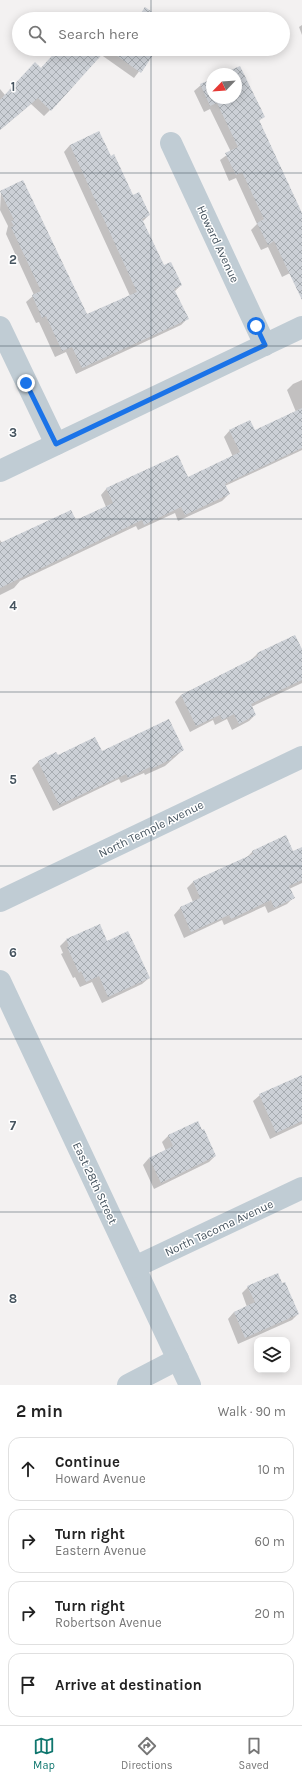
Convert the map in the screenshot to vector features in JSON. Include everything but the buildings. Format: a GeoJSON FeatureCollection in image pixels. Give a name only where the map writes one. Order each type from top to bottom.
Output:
{"type":"FeatureCollection","features":[{"type":"Feature","properties":{"kind":"street","name":"Howard Avenue"},"geometry":{"type":"LineString","coordinates":[[171,143],[265,345]]}},
{"type":"Feature","properties":{"kind":"street"},"geometry":{"type":"LineString","coordinates":[[0,327],[56,444]]}},
{"type":"Feature","properties":{"kind":"street"},"geometry":{"type":"LineString","coordinates":[[0,471],[302,327]]}},
{"type":"Feature","properties":{"kind":"street","name":"North Temple Avenue"},"geometry":{"type":"LineString","coordinates":[[0,901],[302,756]]}},
{"type":"Feature","properties":{"kind":"street","name":"East 28th Street"},"geometry":{"type":"LineString","coordinates":[[0,981],[190,1385]]}},
{"type":"Feature","properties":{"kind":"street","name":"North Tacoma Avenue"},"geometry":{"type":"LineString","coordinates":[[135,1267],[302,1188]]}},
{"type":"Feature","properties":{"kind":"street"},"geometry":{"type":"LineString","coordinates":[[128,1385],[178,1359]]}},
{"type":"Feature","properties":{"kind":"route"},"geometry":{"type":"LineString","coordinates":[[26,383],[56,444],[265,345],[256,326]]}}]}
